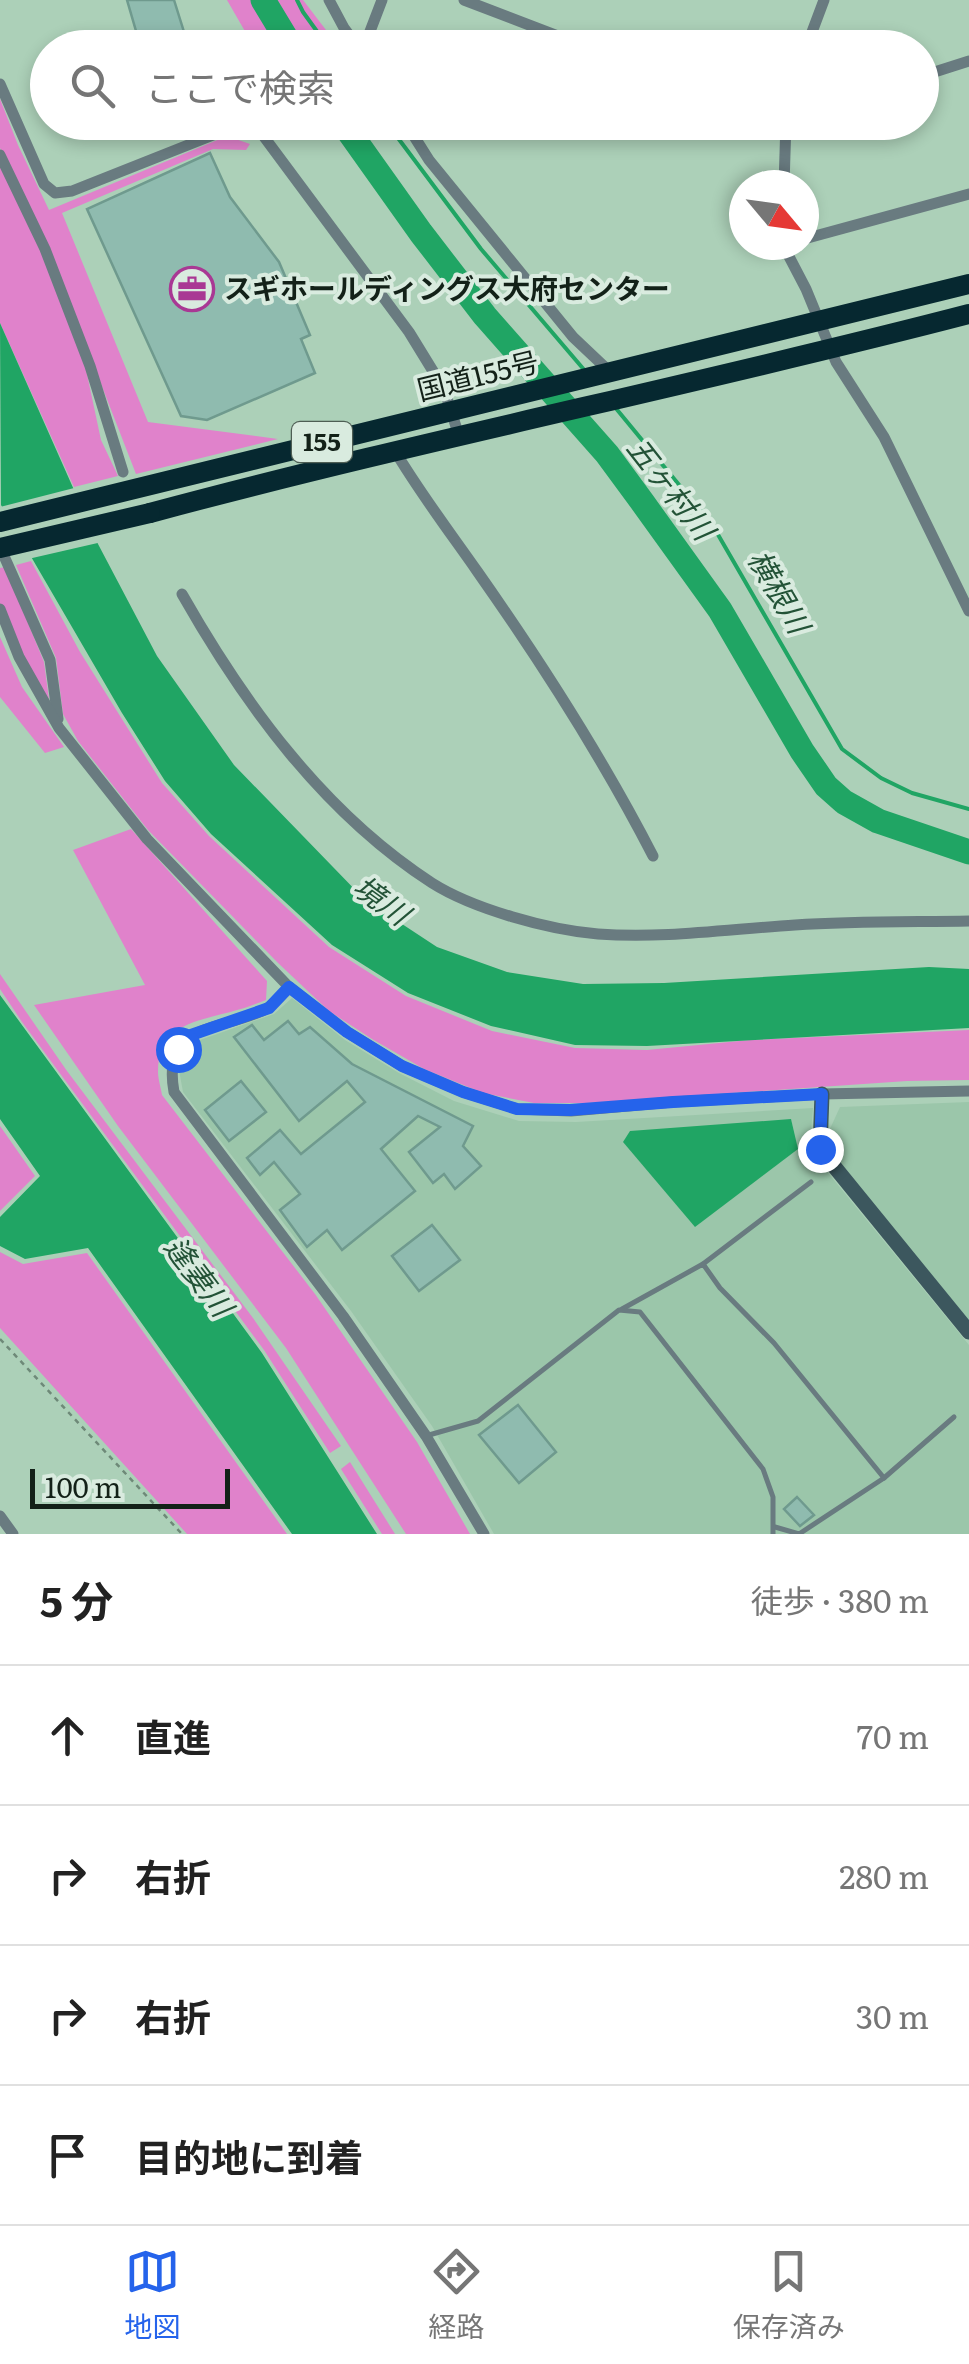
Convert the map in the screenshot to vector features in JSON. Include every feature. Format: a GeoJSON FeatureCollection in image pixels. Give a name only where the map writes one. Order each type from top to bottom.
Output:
{"type":"FeatureCollection","features":[{"type":"Feature","properties":{"kind":"highway","name":"国道155号"},"geometry":{"type":"LineString","coordinates":[[0,522],[121,482],[451,411],[969,284]]}},
{"type":"Feature","properties":{"kind":"highway","name":"国道155号"},"geometry":{"type":"LineString","coordinates":[[0,547],[969,314]]}},
{"type":"Feature","properties":{"kind":"street"},"geometry":{"type":"LineString","coordinates":[[329,0],[345,30]]}},
{"type":"Feature","properties":{"kind":"street"},"geometry":{"type":"LineString","coordinates":[[370,30],[382,0]]}},
{"type":"Feature","properties":{"kind":"street"},"geometry":{"type":"LineString","coordinates":[[464,0],[542,30]]}},
{"type":"Feature","properties":{"kind":"street"},"geometry":{"type":"LineString","coordinates":[[813,30],[824,0]]}},
{"type":"Feature","properties":{"kind":"street"},"geometry":{"type":"LineString","coordinates":[[939,71],[969,61]]}},
{"type":"Feature","properties":{"kind":"street"},"geometry":{"type":"LineString","coordinates":[[0,84],[44,184],[55,193],[72,191],[204,140]]}},
{"type":"Feature","properties":{"kind":"street"},"geometry":{"type":"LineString","coordinates":[[264,140],[409,332],[444,389],[458,436]]}},
{"type":"Feature","properties":{"kind":"street"},"geometry":{"type":"LineString","coordinates":[[416,140],[549,308],[607,373]]}},
{"type":"Feature","properties":{"kind":"street"},"geometry":{"type":"LineString","coordinates":[[784,170],[785,140]]}},
{"type":"Feature","properties":{"kind":"street"},"geometry":{"type":"LineString","coordinates":[[0,155],[45,249],[90,366],[121,482]]}},
{"type":"Feature","properties":{"kind":"street"},"geometry":{"type":"LineString","coordinates":[[819,234],[969,194]]}},
{"type":"Feature","properties":{"kind":"street"},"geometry":{"type":"LineString","coordinates":[[791,260],[836,362],[884,437],[969,611]]}},
{"type":"Feature","properties":{"kind":"street"},"geometry":{"type":"LineString","coordinates":[[395,451],[616,784],[653,856]]}},
{"type":"Feature","properties":{"kind":"street"},"geometry":{"type":"LineString","coordinates":[[0,547],[50,660],[59,728]]}},
{"type":"Feature","properties":{"kind":"street"},"geometry":{"type":"LineString","coordinates":[[182,594],[217,656],[308,777],[369,837],[436,885],[497,912],[596,934],[642,936],[842,922],[969,922]]}},
{"type":"Feature","properties":{"kind":"street"},"geometry":{"type":"LineString","coordinates":[[0,608],[19,657],[59,728],[147,839],[289,987],[347,1032],[402,1066],[517,1109],[570,1110],[822,1094],[969,1091]]}},
{"type":"Feature","properties":{"kind":"street"},"geometry":{"type":"LineString","coordinates":[[289,987],[269,1008],[191,1035],[178,1049],[170,1070],[174,1092],[343,1316],[426,1436],[484,1534]]}},
{"type":"Feature","properties":{"kind":"street"},"geometry":{"type":"LineString","coordinates":[[822,1094],[820,1149],[969,1332]]}},
{"type":"Feature","properties":{"kind":"street"},"geometry":{"type":"LineString","coordinates":[[0,1516],[13,1534]]}},
{"type":"Feature","properties":{"kind":"lane"},"geometry":{"type":"LineString","coordinates":[[426,1436],[478,1421],[619,1310],[703,1264],[811,1182]]}},
{"type":"Feature","properties":{"kind":"lane"},"geometry":{"type":"LineString","coordinates":[[703,1264],[720,1288],[774,1343],[884,1478]]}},
{"type":"Feature","properties":{"kind":"lane"},"geometry":{"type":"LineString","coordinates":[[619,1310],[640,1312],[763,1469],[773,1497],[774,1530],[799,1534],[884,1478],[954,1418]]}},
{"type":"Feature","properties":{"kind":"path"},"geometry":{"type":"LineString","coordinates":[[0,1339],[182,1534]]}},
{"type":"Feature","properties":{"kind":"shaded area"},"geometry":{"type":"Polygon","coordinates":[[[227,0],[303,0],[326,30],[244,30],[227,0]]]}},
{"type":"Feature","properties":{"kind":"shaded area"},"geometry":{"type":"Polygon","coordinates":[[[0,99],[49,210],[217,140],[250,144],[246,150],[213,149],[62,213],[148,422],[278,439],[136,474],[49,250],[0,148],[0,99]]]}},
{"type":"Feature","properties":{"kind":"shaded area"},"geometry":{"type":"Polygon","coordinates":[[[0,166],[41,251],[85,365],[101,440],[118,476],[74,487],[0,323],[0,166]]]}},
{"type":"Feature","properties":{"kind":"shaded area"},"geometry":{"type":"Polygon","coordinates":[[[31,561],[80,652],[162,783],[209,836],[329,947],[406,996],[492,1031],[575,1048],[647,1050],[750,1040],[969,1030],[969,1080],[534,1103],[483,1093],[424,1069],[329,1011],[277,962],[148,830],[78,741],[63,714],[56,658],[16,565],[31,561]]]}},
{"type":"Feature","properties":{"kind":"shaded area"},"geometry":{"type":"Polygon","coordinates":[[[5,567],[44,662],[49,699],[45,700],[0,605],[0,568],[5,567]]]}},
{"type":"Feature","properties":{"kind":"shaded area"},"geometry":{"type":"Polygon","coordinates":[[[0,637],[22,687],[64,747],[45,753],[0,697],[0,637]]]}},
{"type":"Feature","properties":{"kind":"shaded area"},"geometry":{"type":"Polygon","coordinates":[[[131,829],[267,981],[266,1000],[196,1021],[174,1033],[160,1055],[162,1095],[315,1294],[417,1442],[470,1534],[406,1534],[286,1348],[118,1126],[34,1005],[145,985],[73,850],[131,829]]]}},
{"type":"Feature","properties":{"kind":"shaded area"},"geometry":{"type":"Polygon","coordinates":[[[0,974],[67,1071],[253,1318],[341,1446],[330,1453],[264,1350],[22,1022],[0,989],[0,974]]]}},
{"type":"Feature","properties":{"kind":"shaded area"},"geometry":{"type":"Polygon","coordinates":[[[292,998],[345,1040],[399,1073],[454,1101],[519,1121],[576,1122],[813,1108],[809,1156],[820,1163],[969,1345],[969,1534],[494,1534],[432,1426],[351,1311],[183,1092],[179,1070],[184,1054],[197,1041],[274,1014],[292,998]]]}},
{"type":"Feature","properties":{"kind":"shaded area"},"geometry":{"type":"Polygon","coordinates":[[[969,1102],[969,1320],[828,1150],[829,1131],[840,1107],[969,1102]]]}},
{"type":"Feature","properties":{"kind":"shaded area"},"geometry":{"type":"Polygon","coordinates":[[[0,1126],[35,1176],[0,1211],[0,1126]]]}},
{"type":"Feature","properties":{"kind":"shaded area"},"geometry":{"type":"Polygon","coordinates":[[[0,1252],[23,1264],[87,1253],[287,1534],[187,1534],[0,1328],[0,1252]]]}},
{"type":"Feature","properties":{"kind":"shaded area"},"geometry":{"type":"Polygon","coordinates":[[[350,1462],[395,1534],[382,1534],[341,1469],[350,1462]]]}},
{"type":"Feature","properties":{"kind":"water"},"geometry":{"type":"Polygon","coordinates":[[[0,323],[98,544],[157,656],[234,765],[364,899],[437,947],[507,972],[583,984],[929,967],[969,969],[969,1028],[647,1046],[575,1045],[491,1026],[408,993],[332,945],[211,834],[165,781],[1,505],[0,323]]]}},
{"type":"Feature","properties":{"kind":"water","name":"逢妻川"},"geometry":{"type":"Polygon","coordinates":[[[0,995],[262,1353],[377,1534],[292,1534],[88,1248],[25,1259],[0,1246],[0,1217],[40,1176],[0,1119],[0,995]]]}},
{"type":"Feature","properties":{"kind":"water"},"geometry":{"type":"Polygon","coordinates":[[[791,1119],[798,1149],[695,1227],[623,1142],[630,1131],[791,1119]]]}},
{"type":"Feature","properties":{"kind":"pier"},"geometry":{"type":"Polygon","coordinates":[[[78,487],[102,542],[28,559],[0,507],[78,487]]]}},
{"type":"Feature","properties":{"kind":"building"},"geometry":{"type":"Polygon","coordinates":[[[127,0],[174,0],[183,30],[136,30],[127,0]]]}},
{"type":"Feature","properties":{"kind":"building"},"geometry":{"type":"Polygon","coordinates":[[[210,153],[230,197],[279,262],[310,335],[301,339],[315,373],[207,420],[181,416],[87,209],[210,153]]]}},
{"type":"Feature","properties":{"kind":"building"},"geometry":{"type":"Polygon","coordinates":[[[288,1021],[299,1034],[310,1027],[352,1064],[473,1126],[463,1146],[481,1166],[455,1189],[444,1174],[433,1183],[409,1152],[440,1127],[418,1116],[381,1149],[415,1191],[342,1250],[327,1230],[307,1247],[280,1210],[300,1194],[274,1162],[260,1175],[247,1158],[280,1130],[301,1154],[365,1102],[347,1081],[299,1121],[234,1037],[252,1025],[264,1040],[288,1021]]]}},
{"type":"Feature","properties":{"kind":"building"},"geometry":{"type":"Polygon","coordinates":[[[241,1081],[266,1112],[229,1141],[205,1110],[241,1081]]]}},
{"type":"Feature","properties":{"kind":"building"},"geometry":{"type":"Polygon","coordinates":[[[432,1225],[460,1260],[419,1291],[392,1256],[432,1225]]]}},
{"type":"Feature","properties":{"kind":"building"},"geometry":{"type":"Polygon","coordinates":[[[518,1405],[556,1452],[519,1483],[479,1435],[518,1405]]]}},
{"type":"Feature","properties":{"kind":"building"},"geometry":{"type":"Polygon","coordinates":[[[797,1497],[814,1515],[800,1526],[784,1509],[797,1497]]]}},
{"type":"Feature","properties":{"kind":"waterway","name":"五ヶ村川"},"geometry":{"type":"LineString","coordinates":[[263,0],[281,30]]}},
{"type":"Feature","properties":{"kind":"waterway","name":"横根川"},"geometry":{"type":"LineString","coordinates":[[297,0],[316,30]]}},
{"type":"Feature","properties":{"kind":"waterway","name":"五ヶ村川"},"geometry":{"type":"LineString","coordinates":[[355,140],[485,316],[607,454],[643,503],[720,610],[826,786],[844,802],[878,821],[969,852]]}},
{"type":"Feature","properties":{"kind":"waterway","name":"横根川"},"geometry":{"type":"LineString","coordinates":[[399,140],[481,249],[586,372]]}},
{"type":"Feature","properties":{"kind":"waterway","name":"横根川"},"geometry":{"type":"LineString","coordinates":[[614,406],[713,526],[842,749],[881,778],[912,793],[969,809]]}},
{"type":"Feature","properties":{"kind":"place","name":"スギホールディングス大府センター"},"geometry":{"type":"Point","coordinates":[192,289]}},
{"type":"Feature","properties":{"kind":"route"},"geometry":{"type":"LineString","coordinates":[[178,1049],[191,1035],[269,1008],[289,987],[347,1032],[402,1066],[517,1109],[570,1110],[822,1094],[820,1149]]}},
{"type":"Feature","properties":{"kind":"water label","name":"境川"},"geometry":{"type":"Point","coordinates":[381,901]}}]}
